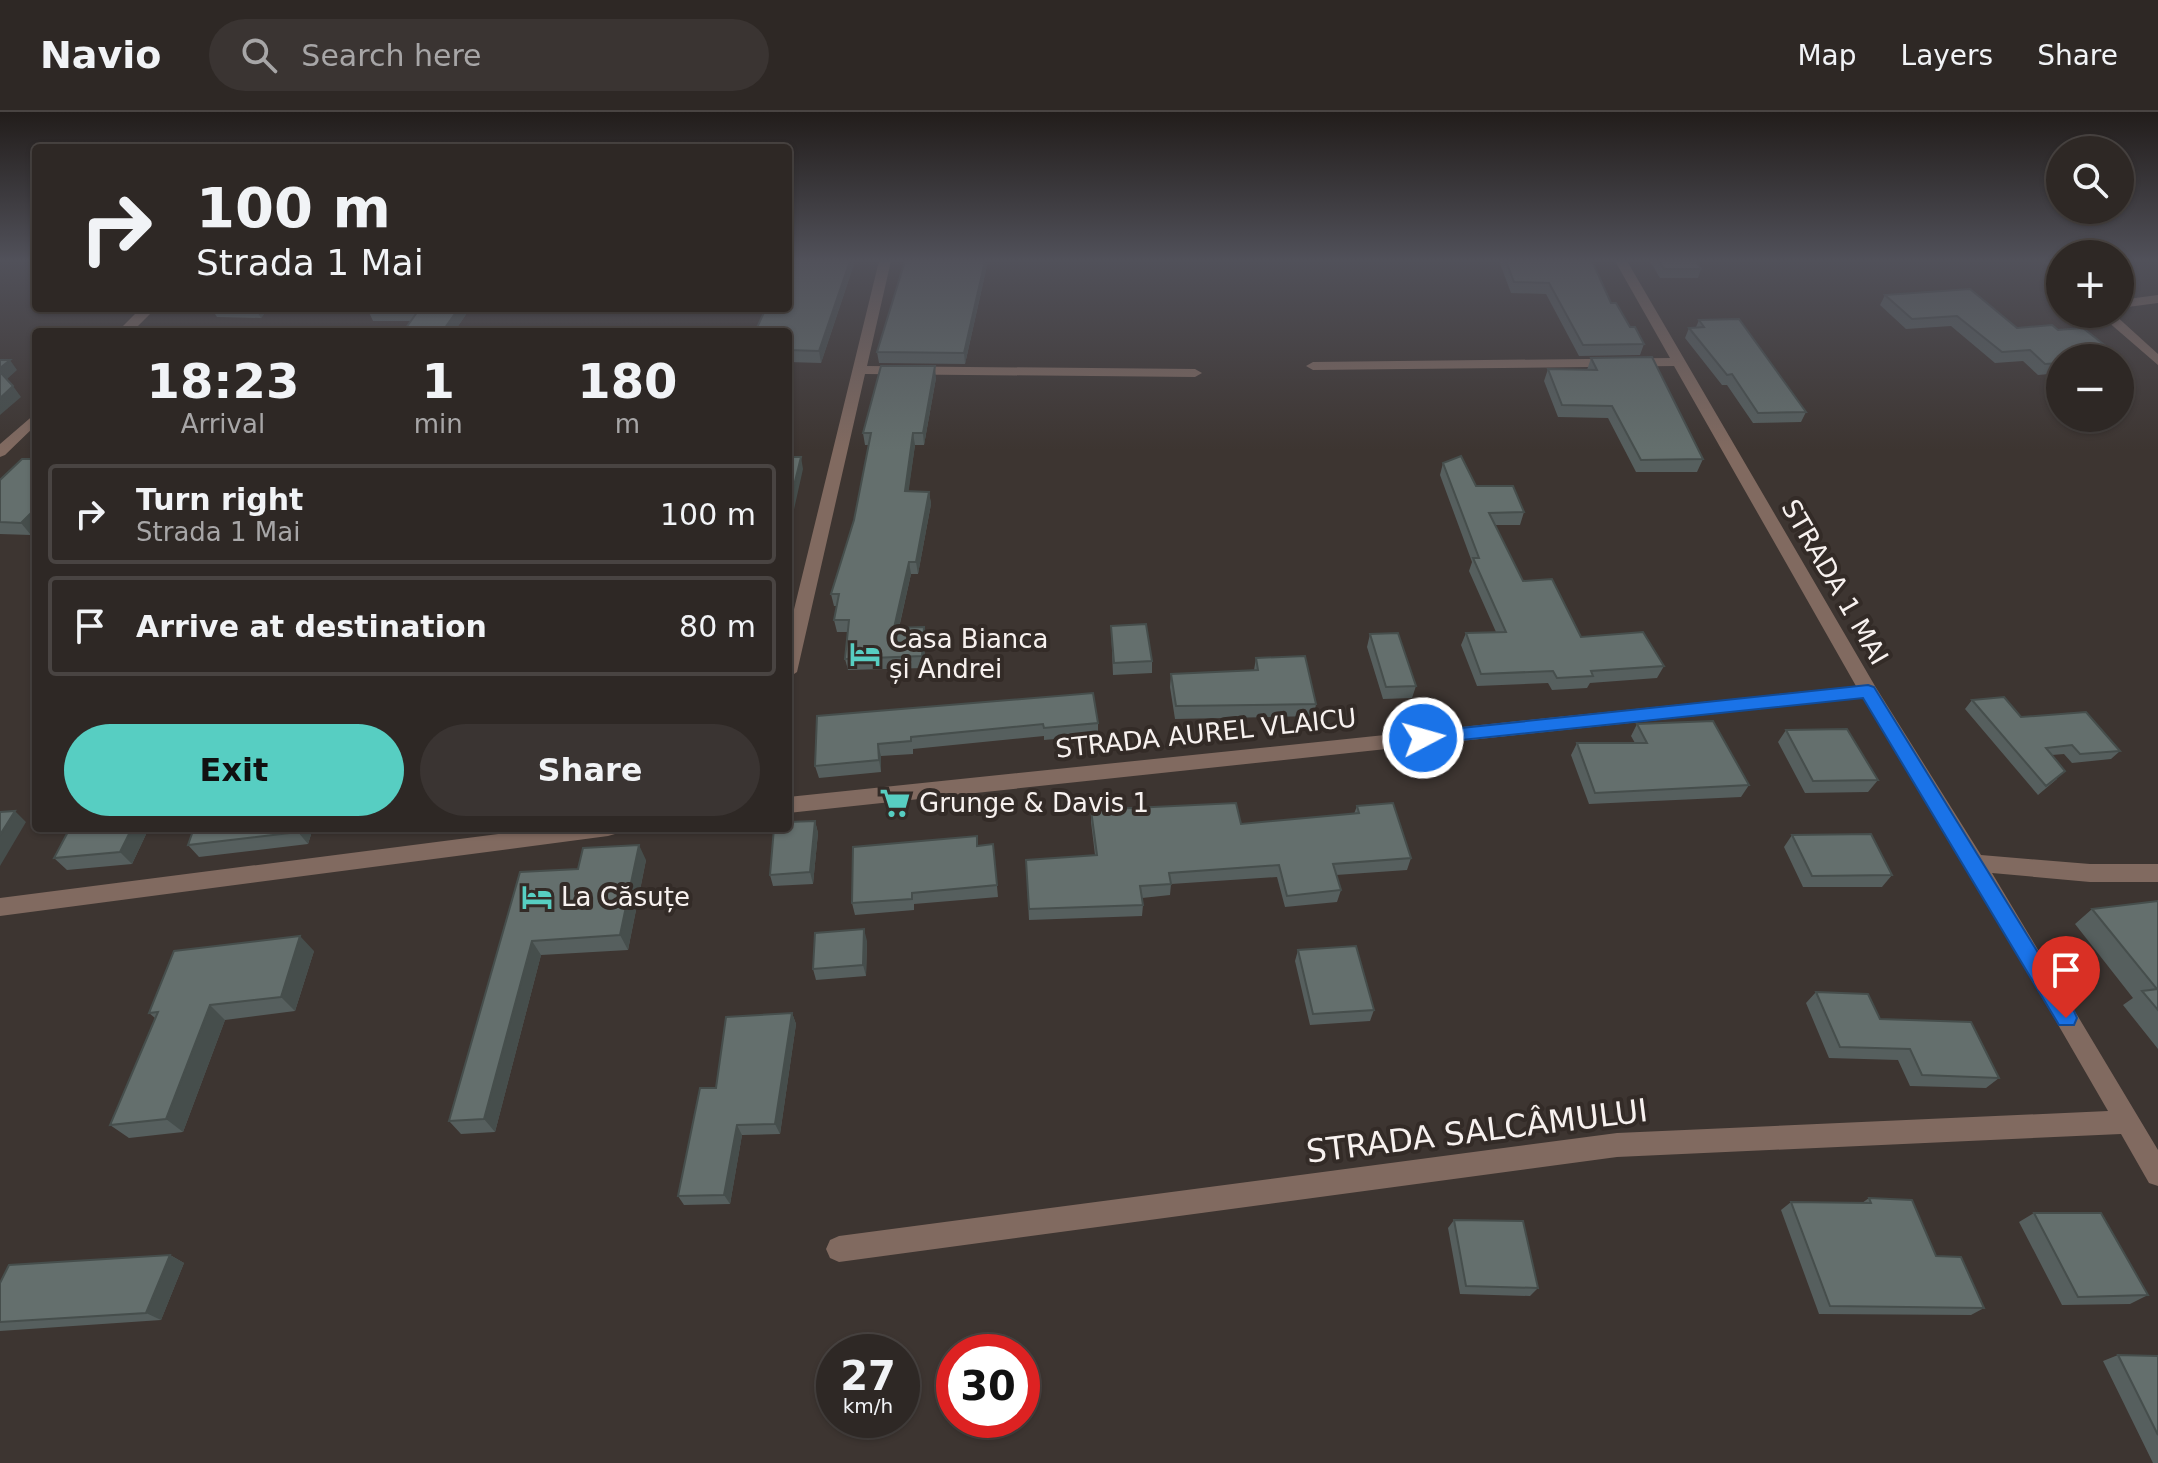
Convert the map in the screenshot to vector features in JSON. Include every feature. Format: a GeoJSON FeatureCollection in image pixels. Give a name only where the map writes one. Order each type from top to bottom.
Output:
{"type":"FeatureCollection","features":[{"type":"Feature","properties":{"kind":"street"},"geometry":{"type":"LineString","coordinates":[[792,655],[870,324]]}},
{"type":"Feature","properties":{"kind":"street","name":"STRADA 1 MAI"},"geometry":{"type":"LineString","coordinates":[[1657,324],[1868,691],[1975,863],[2158,1174]]}},
{"type":"Feature","properties":{"kind":"street"},"geometry":{"type":"LineString","coordinates":[[2121,328],[2158,361]]}},
{"type":"Feature","properties":{"kind":"street"},"geometry":{"type":"LineString","coordinates":[[1313,366],[1679,362]]}},
{"type":"Feature","properties":{"kind":"street"},"geometry":{"type":"LineString","coordinates":[[859,370],[1195,373]]}},
{"type":"Feature","properties":{"kind":"street"},"geometry":{"type":"LineString","coordinates":[[0,452],[32,421]]}},
{"type":"Feature","properties":{"kind":"street","name":"STRADA AUREL VLAICU"},"geometry":{"type":"LineString","coordinates":[[792,805],[1868,691]]}},
{"type":"Feature","properties":{"kind":"street"},"geometry":{"type":"LineString","coordinates":[[0,907],[577,832]]}},
{"type":"Feature","properties":{"kind":"street"},"geometry":{"type":"LineString","coordinates":[[1975,863],[2090,873],[2158,873]]}},
{"type":"Feature","properties":{"kind":"street","name":"STRADA SALCÂMULUI"},"geometry":{"type":"LineString","coordinates":[[839,1249],[1617,1145],[2127,1122]]}},
{"type":"Feature","properties":{"kind":"building"},"geometry":{"type":"Polygon","coordinates":[[[409,324],[448,324],[445,328],[406,328],[409,324]]]}},
{"type":"Feature","properties":{"kind":"building"},"geometry":{"type":"Polygon","coordinates":[[[759,324],[828,324],[819,351],[792,350],[792,328],[757,328],[759,324]]]}},
{"type":"Feature","properties":{"kind":"building"},"geometry":{"type":"Polygon","coordinates":[[[886,324],[971,324],[964,353],[877,352],[886,324]]]}},
{"type":"Feature","properties":{"kind":"building"},"geometry":{"type":"Polygon","coordinates":[[[1572,324],[1628,324],[1635,327],[1644,344],[1583,345],[1572,324]]]}},
{"type":"Feature","properties":{"kind":"building"},"geometry":{"type":"Polygon","coordinates":[[[1702,324],[1743,324],[1806,412],[1758,413],[1732,374],[1727,375],[1689,328],[1704,327],[1702,324]]]}},
{"type":"Feature","properties":{"kind":"building"},"geometry":{"type":"Polygon","coordinates":[[[1967,324],[2012,324],[2017,328],[2046,326],[2058,330],[2083,328],[2103,344],[2046,344],[2046,364],[2030,350],[2002,352],[1967,324]]]}},
{"type":"Feature","properties":{"kind":"building"},"geometry":{"type":"Polygon","coordinates":[[[1652,357],[1703,459],[1641,460],[1612,406],[1562,405],[1548,369],[1597,370],[1591,358],[1652,357]]]}},
{"type":"Feature","properties":{"kind":"building"},"geometry":{"type":"Polygon","coordinates":[[[881,366],[935,366],[923,433],[913,433],[905,491],[929,492],[916,562],[909,562],[894,628],[924,627],[922,656],[845,659],[849,620],[834,620],[839,594],[831,594],[854,520],[871,433],[863,433],[881,366]]]}},
{"type":"Feature","properties":{"kind":"building"},"geometry":{"type":"Polygon","coordinates":[[[0,372],[13,386],[0,398],[0,372]]]}},
{"type":"Feature","properties":{"kind":"building"},"geometry":{"type":"Polygon","coordinates":[[[1461,456],[1476,486],[1513,486],[1524,512],[1489,513],[1523,581],[1552,579],[1581,637],[1643,632],[1664,666],[1591,671],[1593,676],[1557,678],[1553,671],[1481,674],[1466,633],[1506,632],[1473,558],[1479,558],[1443,463],[1461,456]]]}},
{"type":"Feature","properties":{"kind":"building"},"geometry":{"type":"Polygon","coordinates":[[[792,457],[801,457],[792,494],[792,457]]]}},
{"type":"Feature","properties":{"kind":"building"},"geometry":{"type":"Polygon","coordinates":[[[22,459],[32,459],[32,512],[21,523],[0,522],[0,480],[22,459]]]}},
{"type":"Feature","properties":{"kind":"building"},"geometry":{"type":"Polygon","coordinates":[[[1146,624],[1152,661],[1114,663],[1111,626],[1146,624]]]}},
{"type":"Feature","properties":{"kind":"building"},"geometry":{"type":"Polygon","coordinates":[[[1398,633],[1416,686],[1386,687],[1370,634],[1398,633]]]}},
{"type":"Feature","properties":{"kind":"building"},"geometry":{"type":"Polygon","coordinates":[[[1305,656],[1316,704],[1176,706],[1171,674],[1258,670],[1256,658],[1305,656]]]}},
{"type":"Feature","properties":{"kind":"building"},"geometry":{"type":"Polygon","coordinates":[[[1093,693],[1098,723],[1044,728],[1043,724],[911,737],[911,741],[878,744],[879,760],[815,766],[817,716],[1093,693]]]}},
{"type":"Feature","properties":{"kind":"building"},"geometry":{"type":"Polygon","coordinates":[[[2004,697],[2021,717],[2086,712],[2120,751],[2080,754],[2072,745],[2046,748],[2065,771],[2046,786],[1972,700],[2004,697]]]}},
{"type":"Feature","properties":{"kind":"building"},"geometry":{"type":"Polygon","coordinates":[[[1713,721],[1749,785],[1595,793],[1577,743],[1647,743],[1637,724],[1713,721]]]}},
{"type":"Feature","properties":{"kind":"building"},"geometry":{"type":"Polygon","coordinates":[[[1847,729],[1878,780],[1813,781],[1786,730],[1847,729]]]}},
{"type":"Feature","properties":{"kind":"building"},"geometry":{"type":"Polygon","coordinates":[[[1236,803],[1241,824],[1359,813],[1357,806],[1393,803],[1411,858],[1333,864],[1341,890],[1287,896],[1279,865],[1169,873],[1171,884],[1140,886],[1143,905],[1029,909],[1026,860],[1097,855],[1091,810],[1236,803]]]}},
{"type":"Feature","properties":{"kind":"building"},"geometry":{"type":"Polygon","coordinates":[[[15,811],[0,835],[0,812],[15,811]]]}},
{"type":"Feature","properties":{"kind":"building"},"geometry":{"type":"Polygon","coordinates":[[[815,821],[810,872],[770,875],[774,832],[792,832],[792,822],[815,821]]]}},
{"type":"Feature","properties":{"kind":"building"},"geometry":{"type":"Polygon","coordinates":[[[68,832],[130,832],[120,852],[54,858],[68,832]]]}},
{"type":"Feature","properties":{"kind":"building"},"geometry":{"type":"Polygon","coordinates":[[[193,832],[298,832],[188,845],[193,832]]]}},
{"type":"Feature","properties":{"kind":"building"},"geometry":{"type":"Polygon","coordinates":[[[1871,834],[1892,875],[1812,876],[1792,835],[1871,834]]]}},
{"type":"Feature","properties":{"kind":"building"},"geometry":{"type":"Polygon","coordinates":[[[977,836],[977,846],[993,844],[997,885],[912,893],[912,899],[852,903],[853,847],[977,836]]]}},
{"type":"Feature","properties":{"kind":"building"},"geometry":{"type":"Polygon","coordinates":[[[639,845],[620,935],[532,941],[484,1119],[449,1121],[520,872],[578,869],[583,848],[639,845]]]}},
{"type":"Feature","properties":{"kind":"building"},"geometry":{"type":"Polygon","coordinates":[[[2158,901],[2158,1010],[2142,991],[2157,989],[2092,909],[2158,901]]]}},
{"type":"Feature","properties":{"kind":"building"},"geometry":{"type":"Polygon","coordinates":[[[864,929],[863,965],[813,969],[815,933],[864,929]]]}},
{"type":"Feature","properties":{"kind":"building"},"geometry":{"type":"Polygon","coordinates":[[[300,936],[281,997],[210,1005],[166,1119],[110,1125],[158,1012],[149,1013],[174,951],[300,936]]]}},
{"type":"Feature","properties":{"kind":"building"},"geometry":{"type":"Polygon","coordinates":[[[1356,946],[1374,1010],[1313,1014],[1298,950],[1356,946]]]}},
{"type":"Feature","properties":{"kind":"building"},"geometry":{"type":"Polygon","coordinates":[[[1816,992],[1868,994],[1880,1019],[1971,1022],[1999,1078],[1922,1075],[1910,1049],[1840,1047],[1816,992]]]}},
{"type":"Feature","properties":{"kind":"building"},"geometry":{"type":"Polygon","coordinates":[[[792,1013],[775,1124],[737,1125],[724,1195],[678,1196],[700,1088],[716,1088],[726,1017],[792,1013]]]}},
{"type":"Feature","properties":{"kind":"building"},"geometry":{"type":"Polygon","coordinates":[[[1869,1198],[1912,1200],[1936,1256],[1961,1257],[1984,1308],[1830,1306],[1791,1202],[1871,1203],[1869,1198]]]}},
{"type":"Feature","properties":{"kind":"building"},"geometry":{"type":"Polygon","coordinates":[[[2034,1213],[2101,1213],[2148,1295],[2078,1297],[2034,1213]]]}},
{"type":"Feature","properties":{"kind":"building"},"geometry":{"type":"Polygon","coordinates":[[[1454,1220],[1523,1221],[1538,1288],[1466,1286],[1454,1220]]]}},
{"type":"Feature","properties":{"kind":"building"},"geometry":{"type":"Polygon","coordinates":[[[170,1255],[146,1313],[0,1322],[0,1283],[9,1265],[170,1255]]]}},
{"type":"Feature","properties":{"kind":"building"},"geometry":{"type":"Polygon","coordinates":[[[2118,1355],[2158,1356],[2158,1435],[2118,1355]]]}},
{"type":"Feature","properties":{"kind":"place","name":"Casa Bianca și Andrei"},"geometry":{"type":"Point","coordinates":[865,654]}},
{"type":"Feature","properties":{"kind":"place","name":"Grunge & Davis 1"},"geometry":{"type":"Point","coordinates":[895,803]}},
{"type":"Feature","properties":{"kind":"place","name":"La Căsuțe"},"geometry":{"type":"Point","coordinates":[537,897]}},
{"type":"Feature","properties":{"kind":"route"},"geometry":{"type":"LineString","coordinates":[[1423,738],[1868,691],[1975,863],[2066,1018]]}}]}
